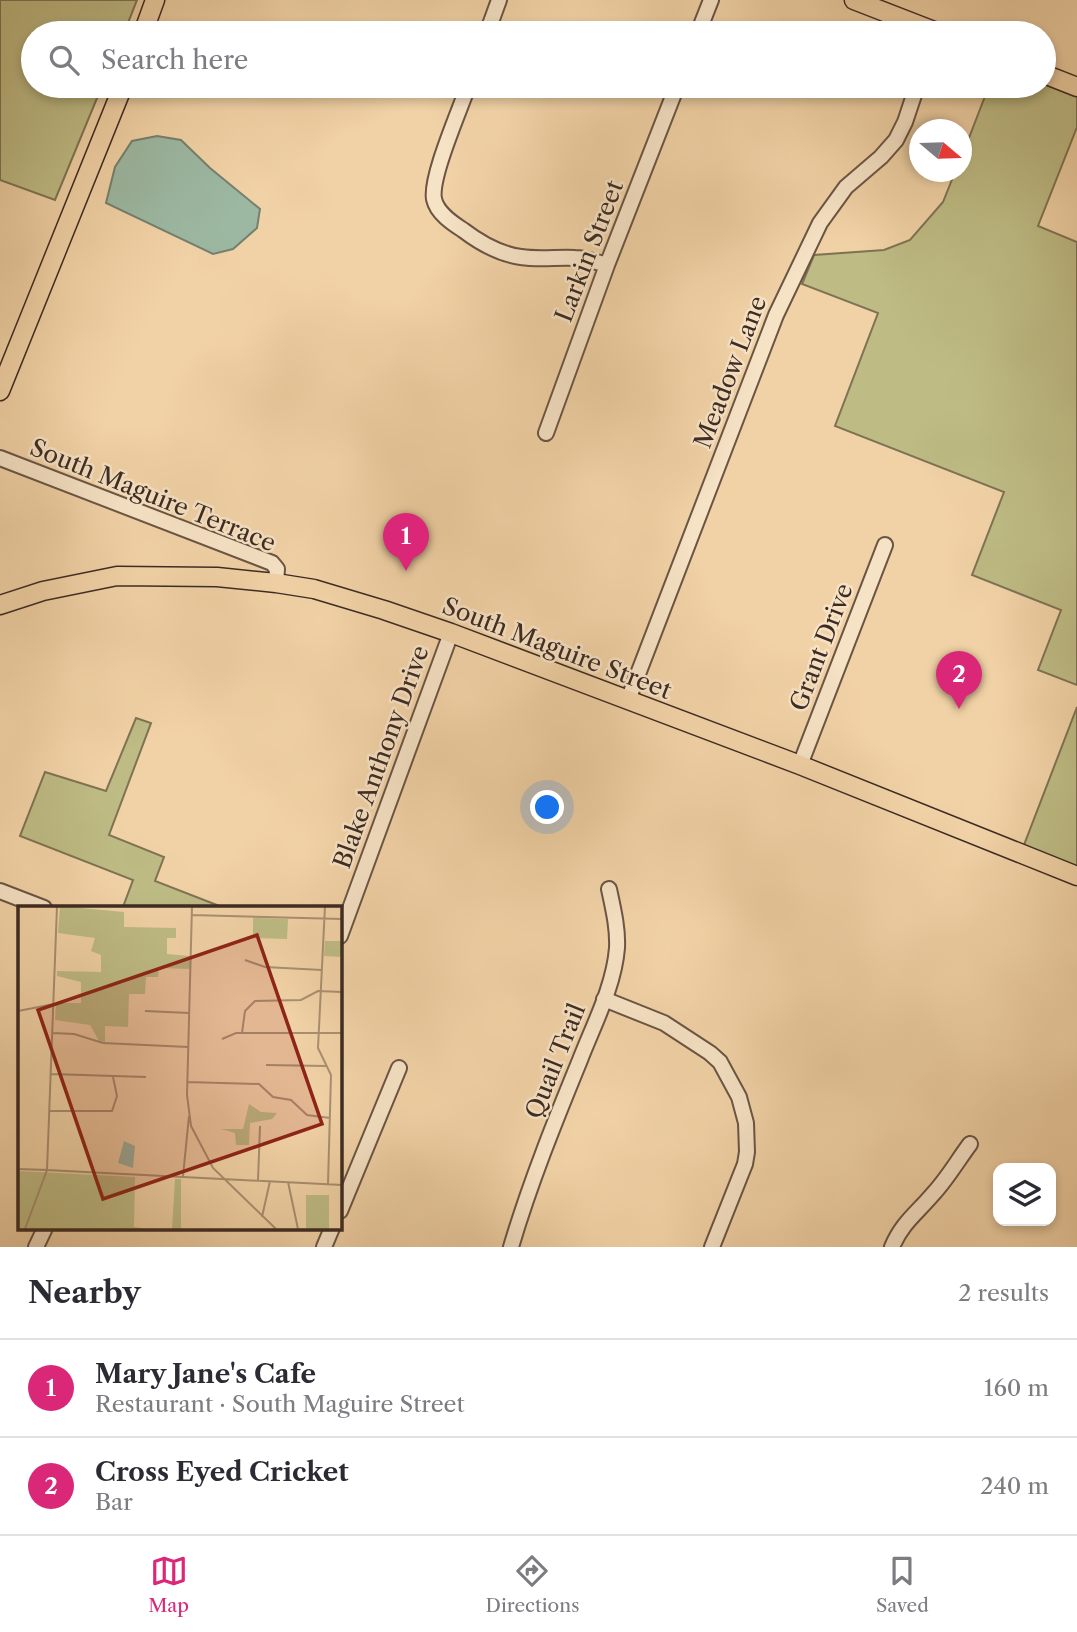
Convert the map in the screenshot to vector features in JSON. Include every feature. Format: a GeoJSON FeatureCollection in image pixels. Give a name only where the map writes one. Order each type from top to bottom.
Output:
{"type":"FeatureCollection","features":[{"type":"Feature","properties":{"kind":"main road"},"geometry":{"type":"LineString","coordinates":[[147,21],[155,0]]}},
{"type":"Feature","properties":{"kind":"main road"},"geometry":{"type":"LineString","coordinates":[[854,0],[907,21]]}},
{"type":"Feature","properties":{"kind":"main road"},"geometry":{"type":"LineString","coordinates":[[1056,79],[1077,87]]}},
{"type":"Feature","properties":{"kind":"main road"},"geometry":{"type":"LineString","coordinates":[[0,391],[117,98]]}},
{"type":"Feature","properties":{"kind":"main road","name":"South Maguire Street"},"geometry":{"type":"LineString","coordinates":[[0,605],[43,591],[117,576],[217,577],[314,589],[384,610],[628,700],[800,765],[1077,876]]}},
{"type":"Feature","properties":{"kind":"street"},"geometry":{"type":"LineString","coordinates":[[491,21],[499,0]]}},
{"type":"Feature","properties":{"kind":"street"},"geometry":{"type":"LineString","coordinates":[[703,21],[711,0]]}},
{"type":"Feature","properties":{"kind":"street"},"geometry":{"type":"LineString","coordinates":[[464,98],[437,173],[434,201],[440,211],[472,237],[503,253],[523,257],[579,258],[607,265]]}},
{"type":"Feature","properties":{"kind":"street","name":"Larkin Street"},"geometry":{"type":"LineString","coordinates":[[546,433],[607,265],[672,98]]}},
{"type":"Feature","properties":{"kind":"street","name":"Meadow Lane"},"geometry":{"type":"LineString","coordinates":[[628,700],[771,328],[796,270],[820,223],[846,187],[881,157],[896,140],[914,98]]}},
{"type":"Feature","properties":{"kind":"street","name":"South Maguire Terrace"},"geometry":{"type":"LineString","coordinates":[[0,458],[272,563],[277,569],[276,583]]}},
{"type":"Feature","properties":{"kind":"street","name":"Grant Drive"},"geometry":{"type":"LineString","coordinates":[[800,765],[885,545]]}},
{"type":"Feature","properties":{"kind":"street","name":"Blake Anthony Drive"},"geometry":{"type":"LineString","coordinates":[[341,933],[450,634]]}},
{"type":"Feature","properties":{"kind":"street","name":"Quail Trail"},"geometry":{"type":"LineString","coordinates":[[511,1247],[614,968],[617,946],[609,889]]}},
{"type":"Feature","properties":{"kind":"street"},"geometry":{"type":"LineString","coordinates":[[0,891],[39,906]]}},
{"type":"Feature","properties":{"kind":"street"},"geometry":{"type":"LineString","coordinates":[[604,999],[664,1023],[710,1053],[719,1062],[739,1097],[746,1123],[745,1164],[712,1247]]}},
{"type":"Feature","properties":{"kind":"street"},"geometry":{"type":"LineString","coordinates":[[341,1209],[399,1068]]}},
{"type":"Feature","properties":{"kind":"street"},"geometry":{"type":"LineString","coordinates":[[892,1247],[909,1218],[934,1193],[970,1144]]}},
{"type":"Feature","properties":{"kind":"street"},"geometry":{"type":"LineString","coordinates":[[36,1247],[44,1230]]}},
{"type":"Feature","properties":{"kind":"street"},"geometry":{"type":"LineString","coordinates":[[324,1247],[331,1230]]}},
{"type":"Feature","properties":{"kind":"shaded area"},"geometry":{"type":"Polygon","coordinates":[[[0,0],[137,0],[129,21],[21,21],[21,98],[97,98],[55,200],[0,180],[0,0]]]}},
{"type":"Feature","properties":{"kind":"shaded area"},"geometry":{"type":"Polygon","coordinates":[[[1056,89],[1077,97],[1077,127],[1038,226],[1077,242],[1077,685],[1038,670],[1061,610],[972,575],[1004,492],[835,426],[878,313],[802,284],[814,255],[884,250],[910,240],[943,202],[951,182],[972,182],[972,130],[984,98],[1056,98],[1056,89]]]}},
{"type":"Feature","properties":{"kind":"shaded area"},"geometry":{"type":"Polygon","coordinates":[[[157,136],[181,140],[260,209],[257,228],[233,249],[213,254],[106,203],[115,167],[132,141],[157,136]]]}},
{"type":"Feature","properties":{"kind":"shaded area"},"geometry":{"type":"Polygon","coordinates":[[[1077,707],[1077,868],[1024,845],[1077,707]]]}},
{"type":"Feature","properties":{"kind":"shaded area"},"geometry":{"type":"Polygon","coordinates":[[[136,718],[151,723],[109,835],[164,857],[155,881],[219,906],[123,906],[133,880],[20,836],[45,772],[106,791],[136,718]]]}},
{"type":"Feature","properties":{"kind":"place","name":"Mary Jane's Cafe"},"geometry":{"type":"Point","coordinates":[406,571]}},
{"type":"Feature","properties":{"kind":"place","name":"Cross Eyed Cricket"},"geometry":{"type":"Point","coordinates":[959,709]}}]}
